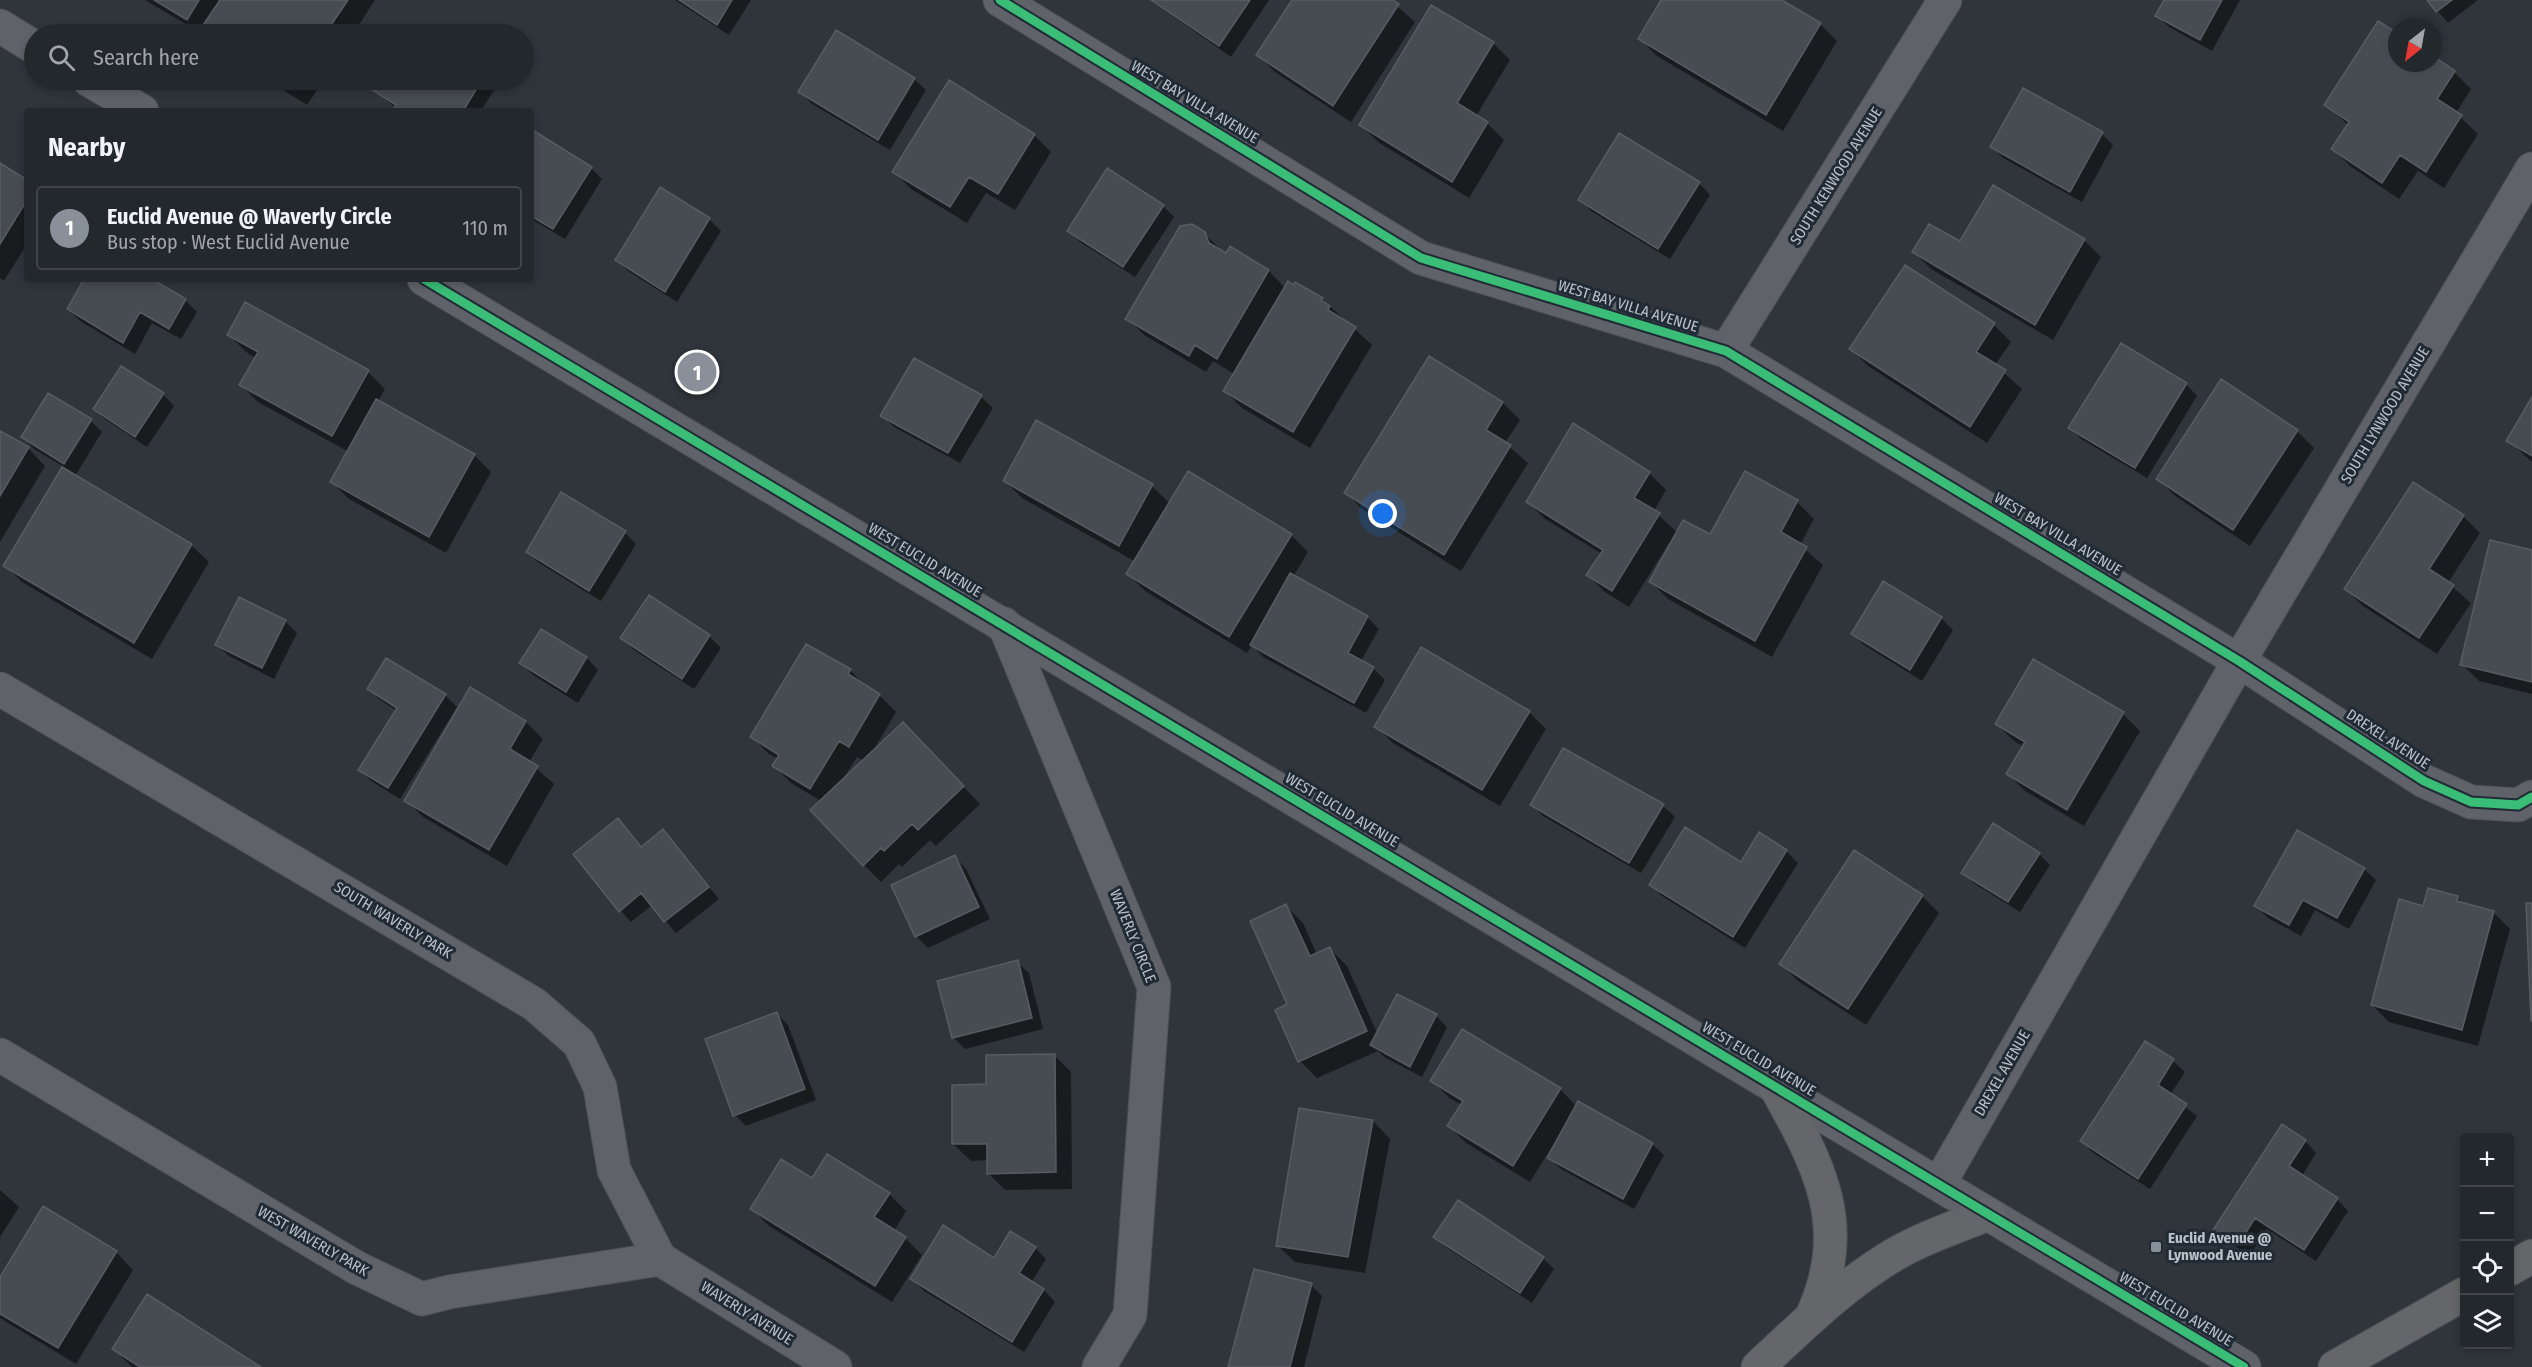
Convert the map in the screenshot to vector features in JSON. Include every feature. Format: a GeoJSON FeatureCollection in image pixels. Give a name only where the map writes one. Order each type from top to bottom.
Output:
{"type":"FeatureCollection","features":[{"type":"Feature","properties":{"kind":"highway"},"geometry":{"type":"LineString","coordinates":[[1775,1086],[1817,1166],[1826,1193],[1830,1221],[1827,1271],[1821,1296],[1811,1318]]}},
{"type":"Feature","properties":{"kind":"highway"},"geometry":{"type":"LineString","coordinates":[[1758,1367],[1851,1285],[1893,1256],[1938,1234],[1988,1214]]}},
{"type":"Feature","properties":{"kind":"highway"},"geometry":{"type":"LineString","coordinates":[[2514,1267],[2532,1256]]}},
{"type":"Feature","properties":{"kind":"highway"},"geometry":{"type":"LineString","coordinates":[[2335,1367],[2462,1295]]}},
{"type":"Feature","properties":{"kind":"street","name":"WEST BAY VILLA AVENUE"},"geometry":{"type":"LineString","coordinates":[[1000,0],[1421,258],[1726,351],[2239,661]]}},
{"type":"Feature","properties":{"kind":"street","name":"SOUTH KENWOOD AVENUE"},"geometry":{"type":"LineString","coordinates":[[1726,351],[1946,0]]}},
{"type":"Feature","properties":{"kind":"street"},"geometry":{"type":"LineString","coordinates":[[0,26],[24,41]]}},
{"type":"Feature","properties":{"kind":"street"},"geometry":{"type":"LineString","coordinates":[[106,90],[137,108]]}},
{"type":"Feature","properties":{"kind":"street","name":"SOUTH LYNWOOD AVENUE"},"geometry":{"type":"LineString","coordinates":[[2239,661],[2532,169]]}},
{"type":"Feature","properties":{"kind":"street","name":"WEST EUCLID AVENUE"},"geometry":{"type":"LineString","coordinates":[[429,282],[2244,1367]]}},
{"type":"Feature","properties":{"kind":"street","name":"WAVERLY CIRCLE"},"geometry":{"type":"LineString","coordinates":[[1004,624],[1154,987],[1130,1315],[1099,1367]]}},
{"type":"Feature","properties":{"kind":"street","name":"DREXEL AVENUE"},"geometry":{"type":"LineString","coordinates":[[1939,1184],[2239,661],[2424,782],[2471,802],[2518,805],[2532,797]]}},
{"type":"Feature","properties":{"kind":"street","name":"SOUTH WAVERLY PARK"},"geometry":{"type":"LineString","coordinates":[[0,689],[534,1004],[579,1043],[600,1087],[614,1170],[660,1259]]}},
{"type":"Feature","properties":{"kind":"street","name":"WEST WAVERLY PARK"},"geometry":{"type":"LineString","coordinates":[[0,1055],[357,1268],[422,1299],[449,1292],[660,1259]]}},
{"type":"Feature","properties":{"kind":"street","name":"WAVERLY AVENUE"},"geometry":{"type":"LineString","coordinates":[[660,1259],[835,1367]]}},
{"type":"Feature","properties":{"kind":"building"},"geometry":{"type":"Polygon","coordinates":[[[154,0],[199,0],[187,20],[154,0]]]}},
{"type":"Feature","properties":{"kind":"building"},"geometry":{"type":"Polygon","coordinates":[[[220,0],[348,0],[332,24],[204,24],[220,0]]]}},
{"type":"Feature","properties":{"kind":"building"},"geometry":{"type":"Polygon","coordinates":[[[679,0],[732,0],[717,25],[679,0]]]}},
{"type":"Feature","properties":{"kind":"building"},"geometry":{"type":"Polygon","coordinates":[[[1151,0],[1250,0],[1219,46],[1151,0]]]}},
{"type":"Feature","properties":{"kind":"building"},"geometry":{"type":"Polygon","coordinates":[[[1292,0],[1393,0],[1399,4],[1333,106],[1256,55],[1292,0]]]}},
{"type":"Feature","properties":{"kind":"building"},"geometry":{"type":"Polygon","coordinates":[[[1661,0],[1782,0],[1821,23],[1766,115],[1638,39],[1661,0]]]}},
{"type":"Feature","properties":{"kind":"building"},"geometry":{"type":"Polygon","coordinates":[[[2164,0],[2222,0],[2200,40],[2155,16],[2164,0]]]}},
{"type":"Feature","properties":{"kind":"building"},"geometry":{"type":"Polygon","coordinates":[[[2427,0],[2452,0],[2436,12],[2427,0]]]}},
{"type":"Feature","properties":{"kind":"building"},"geometry":{"type":"Polygon","coordinates":[[[1431,5],[1494,42],[1457,103],[1488,122],[1452,182],[1359,125],[1431,5]]]}},
{"type":"Feature","properties":{"kind":"building"},"geometry":{"type":"Polygon","coordinates":[[[2378,21],[2388,27],[2388,72],[2442,72],[2442,62],[2455,71],[2437,99],[2462,115],[2426,172],[2400,155],[2382,183],[2331,149],[2349,122],[2324,105],[2378,21]]]}},
{"type":"Feature","properties":{"kind":"building"},"geometry":{"type":"Polygon","coordinates":[[[836,30],[915,78],[878,140],[798,92],[836,30]]]}},
{"type":"Feature","properties":{"kind":"building"},"geometry":{"type":"Polygon","coordinates":[[[949,80],[1035,134],[998,194],[969,177],[950,207],[892,172],[949,80]]]}},
{"type":"Feature","properties":{"kind":"building"},"geometry":{"type":"Polygon","coordinates":[[[2023,88],[2103,132],[2070,192],[1990,147],[2023,88]]]}},
{"type":"Feature","properties":{"kind":"building"},"geometry":{"type":"Polygon","coordinates":[[[373,90],[476,90],[465,108],[394,108],[396,105],[373,90]]]}},
{"type":"Feature","properties":{"kind":"building"},"geometry":{"type":"Polygon","coordinates":[[[534,131],[592,167],[553,229],[534,218],[534,131]]]}},
{"type":"Feature","properties":{"kind":"building"},"geometry":{"type":"Polygon","coordinates":[[[1619,133],[1700,182],[1658,249],[1578,200],[1619,133]]]}},
{"type":"Feature","properties":{"kind":"building"},"geometry":{"type":"Polygon","coordinates":[[[0,163],[24,178],[24,205],[0,244],[0,163]]]}},
{"type":"Feature","properties":{"kind":"building"},"geometry":{"type":"Polygon","coordinates":[[[1107,168],[1164,205],[1123,267],[1067,231],[1107,168]]]}},
{"type":"Feature","properties":{"kind":"building"},"geometry":{"type":"Polygon","coordinates":[[[1993,185],[2085,239],[2035,325],[1912,252],[1929,224],[1960,241],[1993,185]]]}},
{"type":"Feature","properties":{"kind":"building"},"geometry":{"type":"Polygon","coordinates":[[[660,187],[710,218],[665,292],[615,260],[660,187]]]}},
{"type":"Feature","properties":{"kind":"building"},"geometry":{"type":"Polygon","coordinates":[[[1192,224],[1205,232],[1209,243],[1226,253],[1230,246],[1269,270],[1217,359],[1195,345],[1189,356],[1125,319],[1180,226],[1192,224]]]}},
{"type":"Feature","properties":{"kind":"building"},"geometry":{"type":"Polygon","coordinates":[[[1905,265],[1995,323],[1976,352],[2006,370],[1970,427],[1849,349],[1905,265]]]}},
{"type":"Feature","properties":{"kind":"building"},"geometry":{"type":"Polygon","coordinates":[[[1288,281],[1294,285],[1295,282],[1323,298],[1321,300],[1330,306],[1328,310],[1356,327],[1293,432],[1223,391],[1288,281]]]}},
{"type":"Feature","properties":{"kind":"building"},"geometry":{"type":"Polygon","coordinates":[[[82,282],[157,282],[186,299],[169,329],[140,312],[123,343],[67,309],[82,282]]]}},
{"type":"Feature","properties":{"kind":"building"},"geometry":{"type":"Polygon","coordinates":[[[245,302],[369,370],[332,436],[239,385],[258,352],[227,335],[245,302]]]}},
{"type":"Feature","properties":{"kind":"building"},"geometry":{"type":"Polygon","coordinates":[[[2121,343],[2187,383],[2135,468],[2068,428],[2121,343]]]}},
{"type":"Feature","properties":{"kind":"building"},"geometry":{"type":"Polygon","coordinates":[[[1429,356],[1503,402],[1486,430],[1511,445],[1444,555],[1344,493],[1429,356]]]}},
{"type":"Feature","properties":{"kind":"building"},"geometry":{"type":"Polygon","coordinates":[[[914,358],[982,395],[948,453],[880,416],[914,358]]]}},
{"type":"Feature","properties":{"kind":"building"},"geometry":{"type":"Polygon","coordinates":[[[121,366],[164,393],[135,437],[93,409],[121,366]]]}},
{"type":"Feature","properties":{"kind":"building"},"geometry":{"type":"Polygon","coordinates":[[[2221,379],[2298,430],[2233,530],[2156,479],[2221,379]]]}},
{"type":"Feature","properties":{"kind":"building"},"geometry":{"type":"Polygon","coordinates":[[[48,393],[92,419],[64,464],[21,437],[48,393]]]}},
{"type":"Feature","properties":{"kind":"building"},"geometry":{"type":"Polygon","coordinates":[[[2532,397],[2532,456],[2506,441],[2532,397]]]}},
{"type":"Feature","properties":{"kind":"building"},"geometry":{"type":"Polygon","coordinates":[[[376,399],[475,454],[429,537],[330,482],[376,399]]]}},
{"type":"Feature","properties":{"kind":"building"},"geometry":{"type":"Polygon","coordinates":[[[1036,420],[1153,484],[1119,546],[1003,481],[1036,420]]]}},
{"type":"Feature","properties":{"kind":"building"},"geometry":{"type":"Polygon","coordinates":[[[1573,423],[1650,472],[1634,498],[1660,513],[1612,591],[1586,575],[1603,550],[1526,502],[1573,423]]]}},
{"type":"Feature","properties":{"kind":"building"},"geometry":{"type":"Polygon","coordinates":[[[0,431],[29,447],[0,496],[0,431]]]}},
{"type":"Feature","properties":{"kind":"building"},"geometry":{"type":"Polygon","coordinates":[[[62,467],[192,544],[134,643],[3,566],[62,467]]]}},
{"type":"Feature","properties":{"kind":"building"},"geometry":{"type":"Polygon","coordinates":[[[1188,471],[1292,534],[1229,637],[1126,574],[1188,471]]]}},
{"type":"Feature","properties":{"kind":"building"},"geometry":{"type":"Polygon","coordinates":[[[1745,471],[1798,500],[1781,532],[1807,547],[1755,641],[1649,582],[1683,520],[1710,534],[1745,471]]]}},
{"type":"Feature","properties":{"kind":"building"},"geometry":{"type":"Polygon","coordinates":[[[2413,482],[2464,515],[2429,569],[2454,585],[2419,638],[2344,589],[2413,482]]]}},
{"type":"Feature","properties":{"kind":"building"},"geometry":{"type":"Polygon","coordinates":[[[561,492],[626,531],[589,591],[526,552],[561,492]]]}},
{"type":"Feature","properties":{"kind":"building"},"geometry":{"type":"Polygon","coordinates":[[[2490,540],[2532,550],[2532,682],[2460,665],[2490,540]]]}},
{"type":"Feature","properties":{"kind":"building"},"geometry":{"type":"Polygon","coordinates":[[[1290,573],[1368,616],[1348,653],[1374,667],[1354,703],[1250,645],[1290,573]]]}},
{"type":"Feature","properties":{"kind":"building"},"geometry":{"type":"Polygon","coordinates":[[[1883,581],[1942,617],[1910,670],[1851,634],[1883,581]]]}},
{"type":"Feature","properties":{"kind":"building"},"geometry":{"type":"Polygon","coordinates":[[[649,595],[710,635],[682,679],[620,638],[649,595]]]}},
{"type":"Feature","properties":{"kind":"building"},"geometry":{"type":"Polygon","coordinates":[[[239,597],[286,620],[262,668],[215,645],[239,597]]]}},
{"type":"Feature","properties":{"kind":"building"},"geometry":{"type":"Polygon","coordinates":[[[541,629],[587,657],[566,692],[519,663],[541,629]]]}},
{"type":"Feature","properties":{"kind":"building"},"geometry":{"type":"Polygon","coordinates":[[[806,644],[851,669],[848,674],[880,694],[849,747],[839,741],[810,789],[772,766],[779,755],[750,737],[806,644]]]}},
{"type":"Feature","properties":{"kind":"building"},"geometry":{"type":"Polygon","coordinates":[[[1421,647],[1530,711],[1482,790],[1374,727],[1421,647]]]}},
{"type":"Feature","properties":{"kind":"building"},"geometry":{"type":"Polygon","coordinates":[[[386,658],[446,694],[388,788],[358,770],[397,708],[367,689],[386,658]]]}},
{"type":"Feature","properties":{"kind":"building"},"geometry":{"type":"Polygon","coordinates":[[[2033,659],[2124,712],[2067,810],[2006,774],[2025,742],[1995,724],[2033,659]]]}},
{"type":"Feature","properties":{"kind":"building"},"geometry":{"type":"Polygon","coordinates":[[[470,687],[526,721],[510,749],[538,766],[489,850],[404,801],[470,687]]]}},
{"type":"Feature","properties":{"kind":"building"},"geometry":{"type":"Polygon","coordinates":[[[903,722],[964,786],[918,830],[912,824],[884,851],[881,848],[863,866],[810,810],[903,722]]]}},
{"type":"Feature","properties":{"kind":"building"},"geometry":{"type":"Polygon","coordinates":[[[1563,748],[1664,804],[1629,863],[1530,805],[1563,748]]]}},
{"type":"Feature","properties":{"kind":"building"},"geometry":{"type":"Polygon","coordinates":[[[618,818],[641,847],[663,829],[709,887],[664,922],[641,893],[619,912],[573,854],[618,818]]]}},
{"type":"Feature","properties":{"kind":"building"},"geometry":{"type":"Polygon","coordinates":[[[1993,823],[2040,853],[2008,902],[1961,873],[1993,823]]]}},
{"type":"Feature","properties":{"kind":"building"},"geometry":{"type":"Polygon","coordinates":[[[1685,827],[1741,862],[1759,832],[1787,850],[1733,937],[1649,885],[1685,827]]]}},
{"type":"Feature","properties":{"kind":"building"},"geometry":{"type":"Polygon","coordinates":[[[2297,830],[2365,868],[2337,918],[2303,900],[2289,925],[2254,906],[2297,830]]]}},
{"type":"Feature","properties":{"kind":"building"},"geometry":{"type":"Polygon","coordinates":[[[1854,850],[1923,895],[1848,1009],[1779,964],[1854,850]]]}},
{"type":"Feature","properties":{"kind":"building"},"geometry":{"type":"Polygon","coordinates":[[[955,855],[979,907],[915,937],[891,885],[955,855]]]}},
{"type":"Feature","properties":{"kind":"building"},"geometry":{"type":"Polygon","coordinates":[[[2428,888],[2458,896],[2457,901],[2494,911],[2462,1030],[2371,1005],[2399,899],[2423,906],[2428,888]]]}},
{"type":"Feature","properties":{"kind":"building"},"geometry":{"type":"Polygon","coordinates":[[[2526,903],[2532,903],[2532,1021],[2531,1021],[2526,903]]]}},
{"type":"Feature","properties":{"kind":"building"},"geometry":{"type":"Polygon","coordinates":[[[1286,904],[1310,956],[1330,947],[1367,1031],[1298,1062],[1275,1010],[1287,1004],[1250,921],[1286,904]]]}},
{"type":"Feature","properties":{"kind":"building"},"geometry":{"type":"Polygon","coordinates":[[[1018,960],[1032,1018],[952,1038],[937,981],[1018,960]]]}},
{"type":"Feature","properties":{"kind":"building"},"geometry":{"type":"Polygon","coordinates":[[[1397,994],[1437,1014],[1410,1067],[1370,1045],[1397,994]]]}},
{"type":"Feature","properties":{"kind":"building"},"geometry":{"type":"Polygon","coordinates":[[[777,1012],[805,1089],[733,1116],[705,1039],[777,1012]]]}},
{"type":"Feature","properties":{"kind":"building"},"geometry":{"type":"Polygon","coordinates":[[[1462,1029],[1561,1088],[1513,1166],[1447,1126],[1463,1101],[1430,1081],[1462,1029]]]}},
{"type":"Feature","properties":{"kind":"building"},"geometry":{"type":"Polygon","coordinates":[[[2145,1041],[2174,1059],[2158,1085],[2187,1104],[2138,1179],[2080,1141],[2145,1041]]]}},
{"type":"Feature","properties":{"kind":"building"},"geometry":{"type":"Polygon","coordinates":[[[1055,1054],[1056,1172],[987,1174],[987,1144],[952,1144],[952,1085],[986,1084],[986,1055],[1055,1054]]]}},
{"type":"Feature","properties":{"kind":"building"},"geometry":{"type":"Polygon","coordinates":[[[1578,1101],[1653,1143],[1623,1199],[1547,1158],[1578,1101]]]}},
{"type":"Feature","properties":{"kind":"building"},"geometry":{"type":"Polygon","coordinates":[[[1299,1108],[1373,1120],[1348,1257],[1276,1246],[1299,1108]]]}},
{"type":"Feature","properties":{"kind":"building"},"geometry":{"type":"Polygon","coordinates":[[[2282,1124],[2306,1140],[2289,1166],[2338,1198],[2304,1250],[2255,1218],[2238,1245],[2213,1230],[2282,1124]]]}},
{"type":"Feature","properties":{"kind":"building"},"geometry":{"type":"Polygon","coordinates":[[[827,1154],[890,1193],[874,1217],[906,1237],[875,1286],[750,1209],[781,1159],[812,1178],[827,1154]]]}},
{"type":"Feature","properties":{"kind":"building"},"geometry":{"type":"Polygon","coordinates":[[[1458,1200],[1544,1257],[1520,1293],[1433,1237],[1458,1200]]]}},
{"type":"Feature","properties":{"kind":"building"},"geometry":{"type":"Polygon","coordinates":[[[43,1206],[117,1251],[58,1348],[0,1314],[0,1277],[43,1206]]]}},
{"type":"Feature","properties":{"kind":"building"},"geometry":{"type":"Polygon","coordinates":[[[943,1225],[994,1258],[1010,1231],[1036,1247],[1019,1273],[1044,1289],[1012,1342],[910,1279],[943,1225]]]}},
{"type":"Feature","properties":{"kind":"building"},"geometry":{"type":"Polygon","coordinates":[[[1254,1269],[1312,1283],[1290,1367],[1228,1367],[1254,1269]]]}},
{"type":"Feature","properties":{"kind":"building"},"geometry":{"type":"Polygon","coordinates":[[[147,1294],[261,1367],[140,1367],[112,1349],[147,1294]]]}},
{"type":"Feature","properties":{"kind":"cycle path"},"geometry":{"type":"LineString","coordinates":[[1000,0],[1421,258],[1726,351],[2239,661],[2424,781],[2471,802],[2518,805],[2532,797]]}},
{"type":"Feature","properties":{"kind":"cycle path"},"geometry":{"type":"LineString","coordinates":[[429,282],[2244,1367]]}},
{"type":"Feature","properties":{"kind":"place","name":"Euclid Avenue @ Waverly Circle"},"geometry":{"type":"Point","coordinates":[697,372]}},
{"type":"Feature","properties":{"kind":"place","name":"Euclid Avenue @ Lynwood Avenue"},"geometry":{"type":"Point","coordinates":[2156,1247]}}]}
